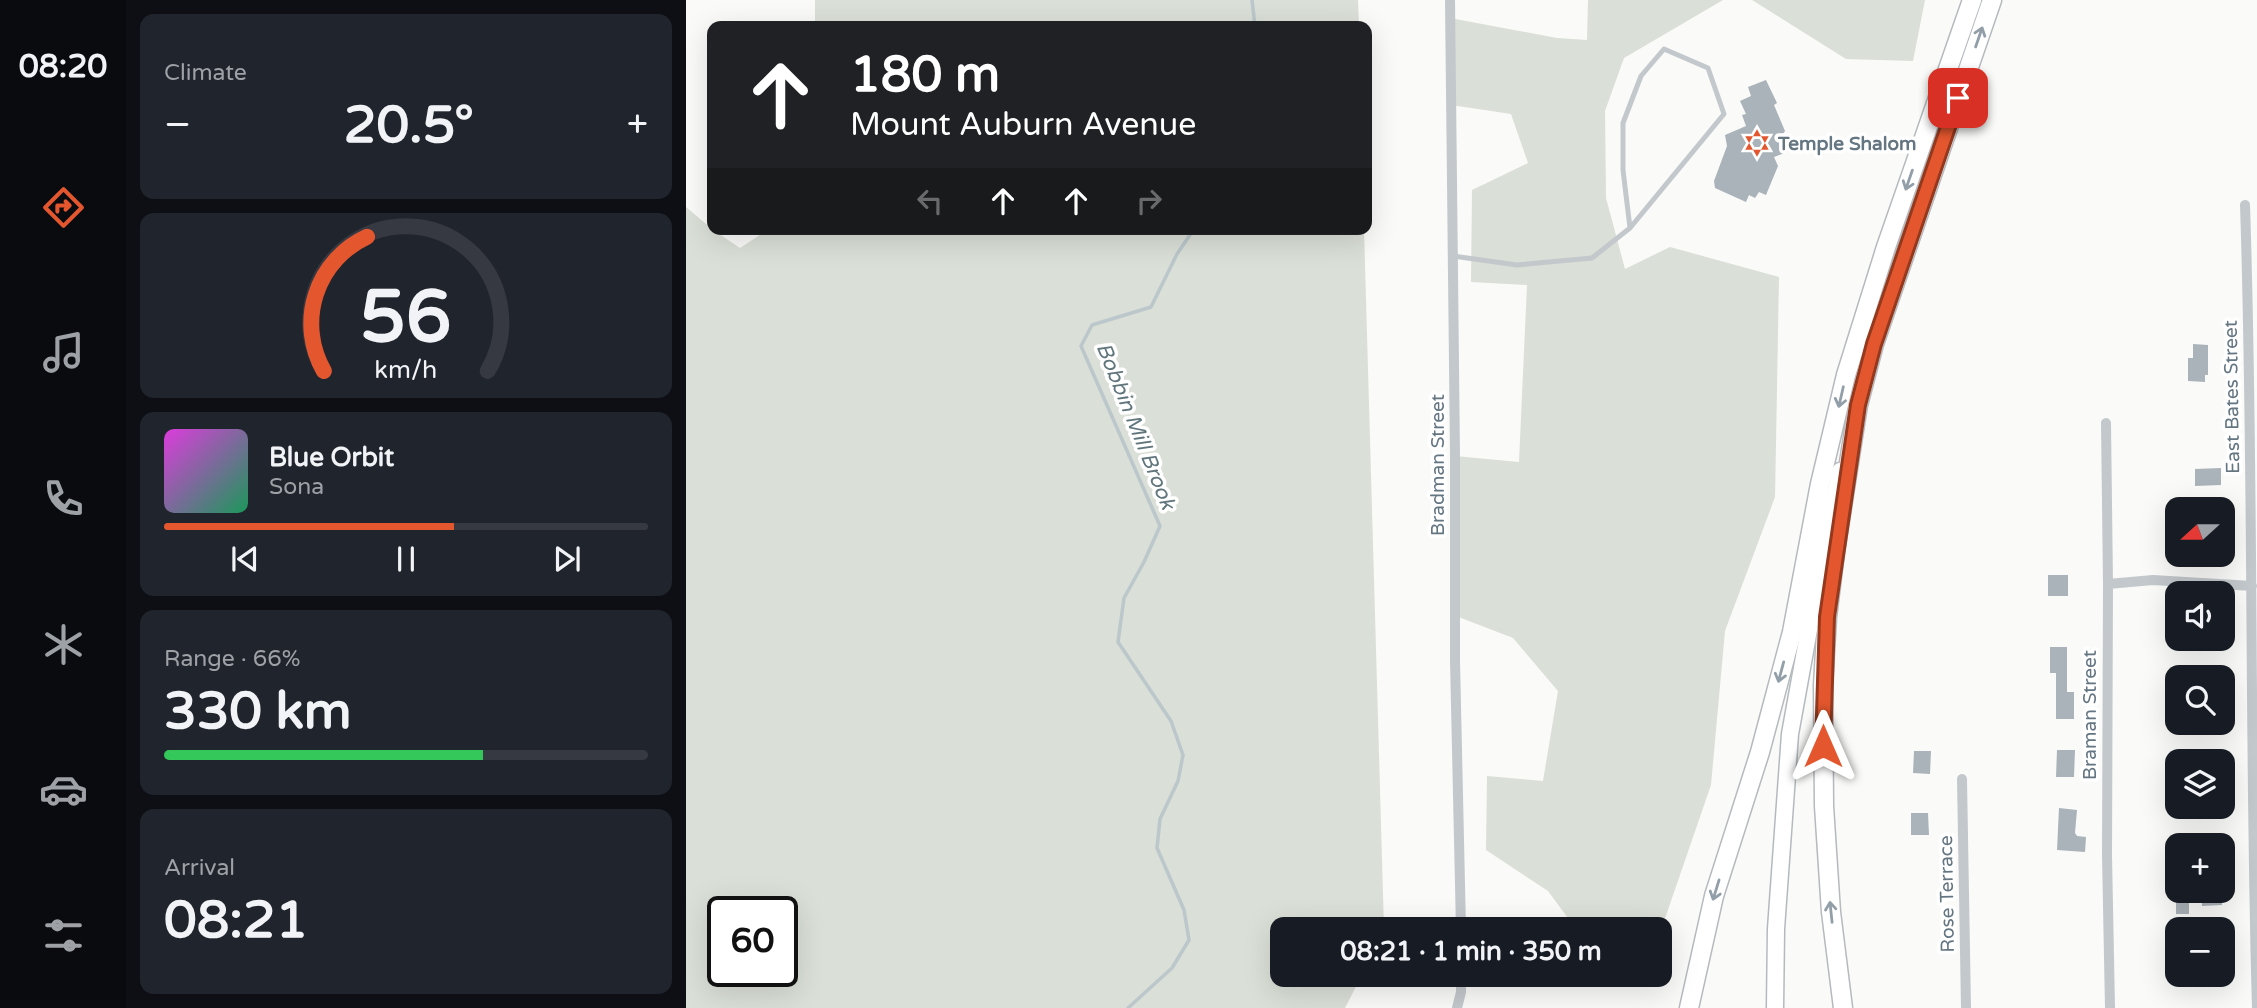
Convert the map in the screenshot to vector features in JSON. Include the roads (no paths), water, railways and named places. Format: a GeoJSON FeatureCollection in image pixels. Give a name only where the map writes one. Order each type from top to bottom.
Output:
{"type":"FeatureCollection","features":[{"type":"Feature","properties":{"kind":"main road"},"geometry":{"type":"LineString","coordinates":[[1689,1008],[1711,907],[1760,752],[1792,632],[1820,484],[1846,375],[1886,247],[1972,0]]}},
{"type":"Feature","properties":{"kind":"main road"},"geometry":{"type":"LineString","coordinates":[[1775,1008],[1776,929],[1790,734],[1827,530],[1874,344],[1992,0]]}},
{"type":"Feature","properties":{"kind":"main road"},"geometry":{"type":"LineString","coordinates":[[1843,1008],[1826,852],[1823,685],[1832,578],[1858,405]]}},
{"type":"Feature","properties":{"kind":"main road"},"geometry":{"type":"LineString","coordinates":[[1797,688],[1802,582]]}},
{"type":"Feature","properties":{"kind":"street","name":"Bradman Street"},"geometry":{"type":"LineString","coordinates":[[1450,0],[1455,660],[1461,917]]}},
{"type":"Feature","properties":{"kind":"street","name":"East Bates Street"},"geometry":{"type":"LineString","coordinates":[[2245,205],[2257,1008]]}},
{"type":"Feature","properties":{"kind":"street","name":"Braman Street"},"geometry":{"type":"LineString","coordinates":[[2106,423],[2110,1008]]}},
{"type":"Feature","properties":{"kind":"street"},"geometry":{"type":"LineString","coordinates":[[2108,584],[2153,580],[2252,586]]}},
{"type":"Feature","properties":{"kind":"street","name":"Rose Terrace"},"geometry":{"type":"LineString","coordinates":[[1962,779],[1966,1008]]}},
{"type":"Feature","properties":{"kind":"street"},"geometry":{"type":"LineString","coordinates":[[1457,1008],[1460,987]]}},
{"type":"Feature","properties":{"kind":"lane"},"geometry":{"type":"LineString","coordinates":[[1453,256],[1517,265],[1592,258],[1630,228],[1724,114],[1708,68],[1664,50],[1641,76],[1623,123],[1623,170],[1630,228]]}},
{"type":"Feature","properties":{"kind":"waterway","name":"Bobbin Mill Brook"},"geometry":{"type":"LineString","coordinates":[[1252,0],[1254,21]]}},
{"type":"Feature","properties":{"kind":"waterway","name":"Bobbin Mill Brook"},"geometry":{"type":"LineString","coordinates":[[1128,1008],[1172,968],[1189,940],[1184,910],[1157,848],[1160,819],[1178,781],[1183,755],[1171,721],[1118,642],[1124,598],[1160,526],[1081,346],[1092,325],[1151,307],[1177,254],[1190,235]]}},
{"type":"Feature","properties":{"kind":"place","name":"Temple Shalom"},"geometry":{"type":"Point","coordinates":[1757,143]}}]}
